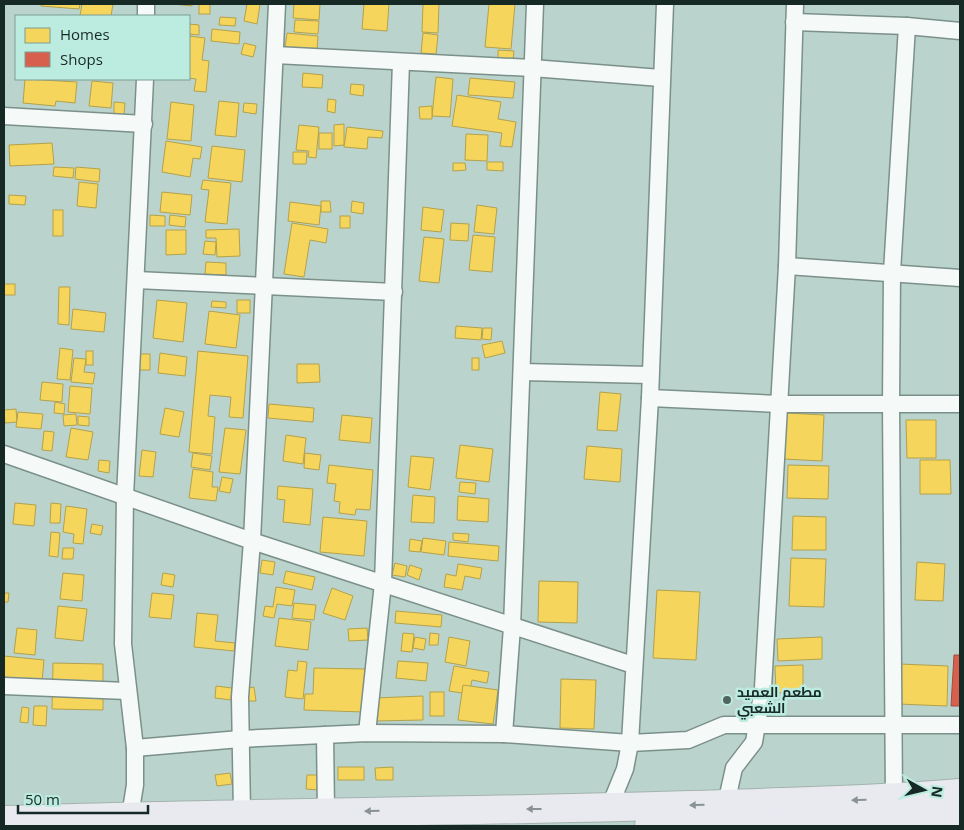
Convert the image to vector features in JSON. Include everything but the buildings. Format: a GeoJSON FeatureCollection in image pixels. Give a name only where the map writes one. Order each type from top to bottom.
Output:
{"type":"FeatureCollection","features":[{"type":"Feature","properties":{"kind":"highway"},"geometry":{"type":"LineString","coordinates":[[649,826],[960,793]]}},
{"type":"Feature","properties":{"kind":"highway"},"geometry":{"type":"LineString","coordinates":[[4,820],[326,811],[609,808],[720,818],[927,821],[960,813]]}},
{"type":"Feature","properties":{"kind":"street"},"geometry":{"type":"LineString","coordinates":[[242,813],[240,697],[252,541],[277,4]]}},
{"type":"Feature","properties":{"kind":"street"},"geometry":{"type":"LineString","coordinates":[[504,734],[512,627],[535,4]]}},
{"type":"Feature","properties":{"kind":"street"},"geometry":{"type":"LineString","coordinates":[[609,808],[625,769],[630,743],[633,665],[650,398],[665,4]]}},
{"type":"Feature","properties":{"kind":"street"},"geometry":{"type":"LineString","coordinates":[[720,818],[734,768],[751,748],[758,726],[763,688],[787,266],[795,4]]}},
{"type":"Feature","properties":{"kind":"street"},"geometry":{"type":"LineString","coordinates":[[794,22],[907,26],[960,31]]}},
{"type":"Feature","properties":{"kind":"street"},"geometry":{"type":"LineString","coordinates":[[894,799],[891,404],[892,272],[907,26]]}},
{"type":"Feature","properties":{"kind":"street"},"geometry":{"type":"LineString","coordinates":[[275,56],[532,68],[661,78]]}},
{"type":"Feature","properties":{"kind":"street"},"geometry":{"type":"LineString","coordinates":[[367,733],[383,583],[401,62]]}},
{"type":"Feature","properties":{"kind":"street"},"geometry":{"type":"LineString","coordinates":[[130,816],[135,784],[136,748],[127,690],[123,644],[126,497],[145,80]]}},
{"type":"Feature","properties":{"kind":"street"},"geometry":{"type":"LineString","coordinates":[[4,116],[144,124]]}},
{"type":"Feature","properties":{"kind":"street"},"geometry":{"type":"LineString","coordinates":[[787,266],[960,278]]}},
{"type":"Feature","properties":{"kind":"street"},"geometry":{"type":"LineString","coordinates":[[136,280],[394,292]]}},
{"type":"Feature","properties":{"kind":"street"},"geometry":{"type":"LineString","coordinates":[[522,372],[650,375]]}},
{"type":"Feature","properties":{"kind":"street"},"geometry":{"type":"LineString","coordinates":[[650,398],[780,404],[960,404]]}},
{"type":"Feature","properties":{"kind":"street"},"geometry":{"type":"LineString","coordinates":[[4,454],[252,541],[633,665]]}},
{"type":"Feature","properties":{"kind":"street"},"geometry":{"type":"LineString","coordinates":[[4,686],[127,690]]}},
{"type":"Feature","properties":{"kind":"street"},"geometry":{"type":"LineString","coordinates":[[136,748],[240,739],[367,733],[504,734],[630,743],[688,740],[724,725],[960,725]]}},
{"type":"Feature","properties":{"kind":"street"},"geometry":{"type":"LineString","coordinates":[[325,735],[326,811]]}},
{"type":"Feature","properties":{"kind":"place","name":"مطعم العميد الشعبي"},"geometry":{"type":"Point","coordinates":[727,700]}}]}
